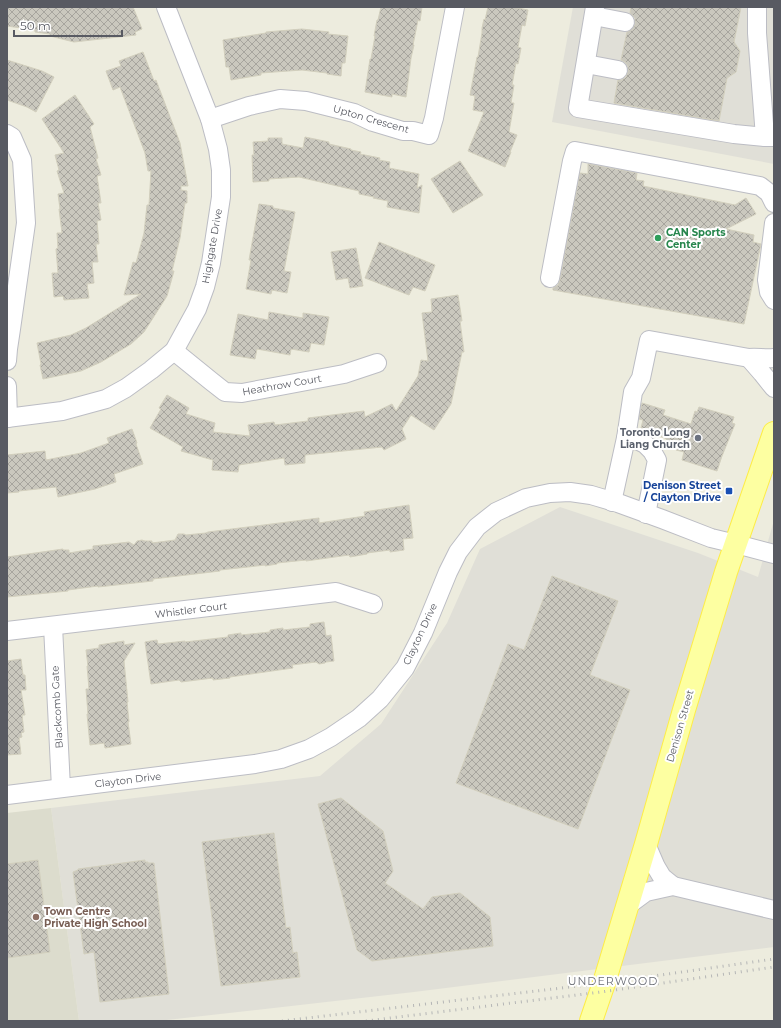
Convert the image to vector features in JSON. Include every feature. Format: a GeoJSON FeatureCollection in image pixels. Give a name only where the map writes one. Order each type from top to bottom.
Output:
{"type":"FeatureCollection","features":[{"type":"Feature","properties":{"kind":"main road","name":"Denison Street"},"geometry":{"type":"LineString","coordinates":[[591,1021],[628,906],[726,572],[774,432]]}},
{"type":"Feature","properties":{"kind":"street","name":"Highgate Drive"},"geometry":{"type":"LineString","coordinates":[[8,418],[62,411],[106,399],[126,388],[174,351],[197,309],[205,287],[211,263],[221,197],[221,170],[218,148],[210,119],[166,7]]}},
{"type":"Feature","properties":{"kind":"street","name":"Upton Crescent"},"geometry":{"type":"LineString","coordinates":[[210,119],[249,106],[280,99],[306,101],[354,113],[374,122],[403,131],[429,134],[434,118],[455,7]]}},
{"type":"Feature","properties":{"kind":"street"},"geometry":{"type":"LineString","coordinates":[[625,22],[594,12],[578,108],[734,134],[769,137],[757,32],[757,7]]}},
{"type":"Feature","properties":{"kind":"street"},"geometry":{"type":"LineString","coordinates":[[586,64],[618,70]]}},
{"type":"Feature","properties":{"kind":"street"},"geometry":{"type":"LineString","coordinates":[[7,134],[12,137],[22,160],[26,224],[7,361]]}},
{"type":"Feature","properties":{"kind":"street"},"geometry":{"type":"LineString","coordinates":[[550,278],[575,151],[760,186],[769,193],[774,203]]}},
{"type":"Feature","properties":{"kind":"street"},"geometry":{"type":"LineString","coordinates":[[774,224],[767,280],[769,292],[774,300]]}},
{"type":"Feature","properties":{"kind":"street"},"geometry":{"type":"LineString","coordinates":[[612,502],[626,438],[633,392],[641,378],[649,340],[749,358],[774,358]]}},
{"type":"Feature","properties":{"kind":"street","name":"Heathrow Court"},"geometry":{"type":"LineString","coordinates":[[174,351],[225,392],[242,393],[344,374],[377,363]]}},
{"type":"Feature","properties":{"kind":"street"},"geometry":{"type":"LineString","coordinates":[[749,358],[774,388]]}},
{"type":"Feature","properties":{"kind":"street"},"geometry":{"type":"LineString","coordinates":[[7,386],[8,418]]}},
{"type":"Feature","properties":{"kind":"street"},"geometry":{"type":"LineString","coordinates":[[626,438],[645,444],[652,451],[657,460],[646,514]]}},
{"type":"Feature","properties":{"kind":"street","name":"Clayton Drive"},"geometry":{"type":"LineString","coordinates":[[7,795],[255,764],[281,759],[309,749],[331,737],[359,718],[380,699],[405,668],[424,633],[448,572],[458,552],[477,527],[496,512],[526,498],[550,493],[570,492],[591,495],[711,538],[774,554]]}},
{"type":"Feature","properties":{"kind":"street","name":"Whistler Court"},"geometry":{"type":"LineString","coordinates":[[7,631],[336,592],[373,604]]}},
{"type":"Feature","properties":{"kind":"street","name":"Blackcomb Gate"},"geometry":{"type":"LineString","coordinates":[[53,626],[61,788]]}},
{"type":"Feature","properties":{"kind":"street"},"geometry":{"type":"LineString","coordinates":[[646,844],[662,877],[673,886],[774,910]]}},
{"type":"Feature","properties":{"kind":"street"},"geometry":{"type":"LineString","coordinates":[[628,906],[646,892],[673,886]]}},
{"type":"Feature","properties":{"kind":"shaded area"},"geometry":{"type":"Polygon","coordinates":[[[573,7],[774,7],[774,164],[552,122],[573,7]]]}},
{"type":"Feature","properties":{"kind":"shaded area"},"geometry":{"type":"Polygon","coordinates":[[[560,507],[698,553],[758,577],[774,520],[774,947],[414,992],[158,1021],[79,1021],[51,808],[320,776],[381,724],[447,623],[480,549],[560,507]]]}},
{"type":"Feature","properties":{"kind":"shaded area","name":"Town Centre Private High School"},"geometry":{"type":"Polygon","coordinates":[[[51,808],[79,1021],[7,1021],[7,813],[51,808]]]}},
{"type":"Feature","properties":{"kind":"building"},"geometry":{"type":"Polygon","coordinates":[[[7,7],[133,7],[142,29],[135,32],[136,35],[74,42],[50,36],[50,34],[35,32],[35,30],[7,26],[7,7]]]}},
{"type":"Feature","properties":{"kind":"building"},"geometry":{"type":"Polygon","coordinates":[[[381,7],[422,7],[420,21],[418,20],[413,45],[406,97],[392,94],[392,97],[365,92],[377,20],[381,7]]]}},
{"type":"Feature","properties":{"kind":"building"},"geometry":{"type":"Polygon","coordinates":[[[488,7],[513,7],[528,10],[525,26],[522,25],[518,47],[521,48],[518,64],[516,63],[512,85],[514,85],[511,103],[514,103],[509,132],[517,135],[505,167],[468,151],[484,112],[473,110],[475,96],[470,95],[482,28],[488,7]]]}},
{"type":"Feature","properties":{"kind":"building"},"geometry":{"type":"Polygon","coordinates":[[[631,7],[741,7],[734,42],[740,51],[736,72],[727,78],[719,121],[614,103],[618,80],[622,80],[626,77],[628,72],[628,66],[621,60],[627,32],[633,29],[635,24],[635,18],[630,13],[631,7]]]}},
{"type":"Feature","properties":{"kind":"building"},"geometry":{"type":"Polygon","coordinates":[[[302,29],[348,36],[345,63],[342,63],[341,76],[302,70],[261,73],[261,75],[231,80],[229,67],[226,67],[223,40],[266,32],[302,29]]]}},
{"type":"Feature","properties":{"kind":"building"},"geometry":{"type":"Polygon","coordinates":[[[143,52],[154,81],[156,80],[180,143],[188,186],[181,186],[181,190],[187,191],[187,203],[185,203],[180,238],[172,271],[174,271],[167,296],[144,332],[131,344],[101,362],[81,371],[43,379],[37,343],[71,335],[86,328],[141,294],[124,295],[133,262],[136,263],[144,233],[147,205],[149,205],[151,171],[148,171],[145,153],[120,87],[113,90],[106,71],[121,66],[119,61],[143,52]]]}},
{"type":"Feature","properties":{"kind":"building"},"geometry":{"type":"Polygon","coordinates":[[[7,60],[42,71],[54,77],[36,112],[7,100],[7,60]]]}},
{"type":"Feature","properties":{"kind":"building"},"geometry":{"type":"Polygon","coordinates":[[[75,95],[94,124],[90,127],[98,158],[96,159],[101,175],[97,176],[101,203],[98,203],[101,220],[97,221],[99,244],[96,244],[98,262],[92,262],[94,283],[87,284],[89,298],[64,300],[63,296],[54,297],[52,273],[58,273],[56,249],[58,248],[57,233],[62,233],[58,194],[64,193],[57,171],[59,170],[55,155],[64,153],[42,119],[75,95]]]}},
{"type":"Feature","properties":{"kind":"building"},"geometry":{"type":"Polygon","coordinates":[[[305,137],[329,142],[329,144],[361,152],[360,154],[380,158],[379,160],[390,162],[389,168],[419,174],[417,188],[422,185],[419,213],[387,207],[388,201],[359,194],[359,191],[299,177],[269,179],[269,181],[253,182],[253,142],[268,141],[268,138],[282,138],[282,144],[303,148],[305,137]]]}},
{"type":"Feature","properties":{"kind":"building"},"geometry":{"type":"Polygon","coordinates":[[[460,161],[483,195],[453,213],[431,179],[460,161]]]}},
{"type":"Feature","properties":{"kind":"building","name":"CAN Sports Center"},"geometry":{"type":"Polygon","coordinates":[[[588,164],[637,173],[636,180],[644,181],[643,186],[735,205],[746,198],[756,214],[726,229],[754,235],[753,242],[761,244],[744,324],[553,290],[553,288],[558,285],[560,280],[580,173],[588,174],[588,164]]]}},
{"type":"Feature","properties":{"kind":"building"},"geometry":{"type":"Polygon","coordinates":[[[259,204],[295,212],[284,271],[291,272],[287,293],[272,290],[271,294],[246,289],[251,260],[249,260],[259,204]]]}},
{"type":"Feature","properties":{"kind":"building"},"geometry":{"type":"Polygon","coordinates":[[[379,242],[435,265],[425,291],[413,287],[409,295],[365,278],[379,242]]]}},
{"type":"Feature","properties":{"kind":"building"},"geometry":{"type":"Polygon","coordinates":[[[356,248],[363,286],[350,288],[348,278],[336,280],[331,252],[356,248]]]}},
{"type":"Feature","properties":{"kind":"building"},"geometry":{"type":"Polygon","coordinates":[[[458,295],[462,321],[460,321],[464,352],[462,352],[451,404],[434,430],[411,415],[402,429],[406,439],[384,450],[382,447],[305,455],[305,463],[285,465],[284,458],[239,465],[238,472],[212,470],[213,460],[181,451],[183,447],[150,428],[167,395],[189,408],[186,414],[215,423],[213,432],[250,436],[248,425],[274,422],[275,425],[308,421],[308,418],[364,411],[365,417],[392,404],[396,411],[418,376],[421,360],[428,361],[422,313],[432,312],[431,299],[458,295]]]}},
{"type":"Feature","properties":{"kind":"building"},"geometry":{"type":"Polygon","coordinates":[[[269,312],[303,318],[303,313],[329,317],[324,345],[311,343],[309,352],[291,349],[290,355],[257,349],[255,359],[230,355],[238,314],[268,320],[269,312]]]}},
{"type":"Feature","properties":{"kind":"building","name":"Toronto Long Liang Church"},"geometry":{"type":"Polygon","coordinates":[[[642,403],[665,410],[663,415],[691,424],[695,411],[697,412],[699,407],[734,417],[732,423],[735,424],[717,471],[682,460],[684,452],[676,450],[665,438],[649,433],[650,431],[641,428],[643,420],[639,419],[642,403]]]}},
{"type":"Feature","properties":{"kind":"building"},"geometry":{"type":"Polygon","coordinates":[[[132,429],[143,464],[114,474],[116,482],[95,489],[58,497],[56,487],[7,493],[7,455],[45,451],[46,460],[81,453],[109,443],[107,438],[132,429]]]}},
{"type":"Feature","properties":{"kind":"building"},"geometry":{"type":"Polygon","coordinates":[[[409,505],[413,538],[403,539],[404,550],[390,552],[390,550],[350,557],[349,555],[306,561],[277,563],[265,566],[220,570],[153,579],[153,581],[7,597],[7,557],[63,549],[69,550],[69,553],[93,549],[93,546],[129,542],[134,545],[137,541],[142,540],[152,541],[152,543],[175,540],[178,534],[186,535],[206,533],[319,518],[319,523],[365,516],[364,512],[409,505]]]}},
{"type":"Feature","properties":{"kind":"building"},"geometry":{"type":"Polygon","coordinates":[[[552,576],[618,601],[590,675],[630,690],[578,829],[456,783],[508,644],[524,650],[552,576]]]}},
{"type":"Feature","properties":{"kind":"building"},"geometry":{"type":"Polygon","coordinates":[[[324,622],[326,636],[331,635],[334,661],[319,664],[316,662],[292,665],[293,668],[230,678],[213,680],[213,678],[181,682],[179,680],[151,684],[145,642],[157,640],[158,644],[185,642],[228,637],[228,635],[241,633],[241,635],[270,632],[270,630],[283,628],[283,630],[310,627],[310,624],[324,622]]]}},
{"type":"Feature","properties":{"kind":"building"},"geometry":{"type":"Polygon","coordinates":[[[124,641],[124,645],[135,643],[124,661],[131,744],[105,748],[104,743],[90,745],[87,714],[86,689],[89,689],[86,650],[99,648],[99,645],[124,641]]]}},
{"type":"Feature","properties":{"kind":"building"},"geometry":{"type":"Polygon","coordinates":[[[21,659],[23,675],[25,675],[26,690],[21,690],[25,715],[22,715],[24,732],[21,733],[22,737],[19,738],[21,754],[7,755],[7,661],[21,659]]]}},
{"type":"Feature","properties":{"kind":"building"},"geometry":{"type":"Polygon","coordinates":[[[341,798],[383,831],[393,871],[385,883],[423,909],[432,897],[460,893],[490,917],[493,946],[372,961],[357,950],[318,804],[341,798]]]}},
{"type":"Feature","properties":{"kind":"building"},"geometry":{"type":"Polygon","coordinates":[[[274,833],[286,928],[290,927],[293,953],[297,952],[300,977],[221,986],[202,842],[274,833]]]}},
{"type":"Feature","properties":{"kind":"building"},"geometry":{"type":"Polygon","coordinates":[[[38,860],[50,952],[7,958],[7,864],[38,860]]]}},
{"type":"Feature","properties":{"kind":"building"},"geometry":{"type":"Polygon","coordinates":[[[145,860],[145,862],[148,863],[154,863],[169,994],[100,1002],[94,952],[84,954],[73,872],[78,869],[145,860]]]}},
{"type":"Feature","properties":{"kind":"railway"},"geometry":{"type":"LineString","coordinates":[[282,1021],[604,983],[774,959]]}},
{"type":"Feature","properties":{"kind":"railway"},"geometry":{"type":"LineString","coordinates":[[366,1021],[601,992],[774,967]]}},
{"type":"Feature","properties":{"kind":"place","name":"CAN Sports Center"},"geometry":{"type":"Point","coordinates":[658,238]}},
{"type":"Feature","properties":{"kind":"place","name":"Toronto Long Liang Church"},"geometry":{"type":"Point","coordinates":[698,438]}},
{"type":"Feature","properties":{"kind":"place","name":"Denison Street / Clayton Drive"},"geometry":{"type":"Point","coordinates":[729,491]}},
{"type":"Feature","properties":{"kind":"place","name":"Town Centre Private High School"},"geometry":{"type":"Point","coordinates":[36,917]}},
{"type":"Feature","properties":{"kind":"district","name":"UNDERWOOD"},"geometry":{"type":"Point","coordinates":[613,981]}}]}
